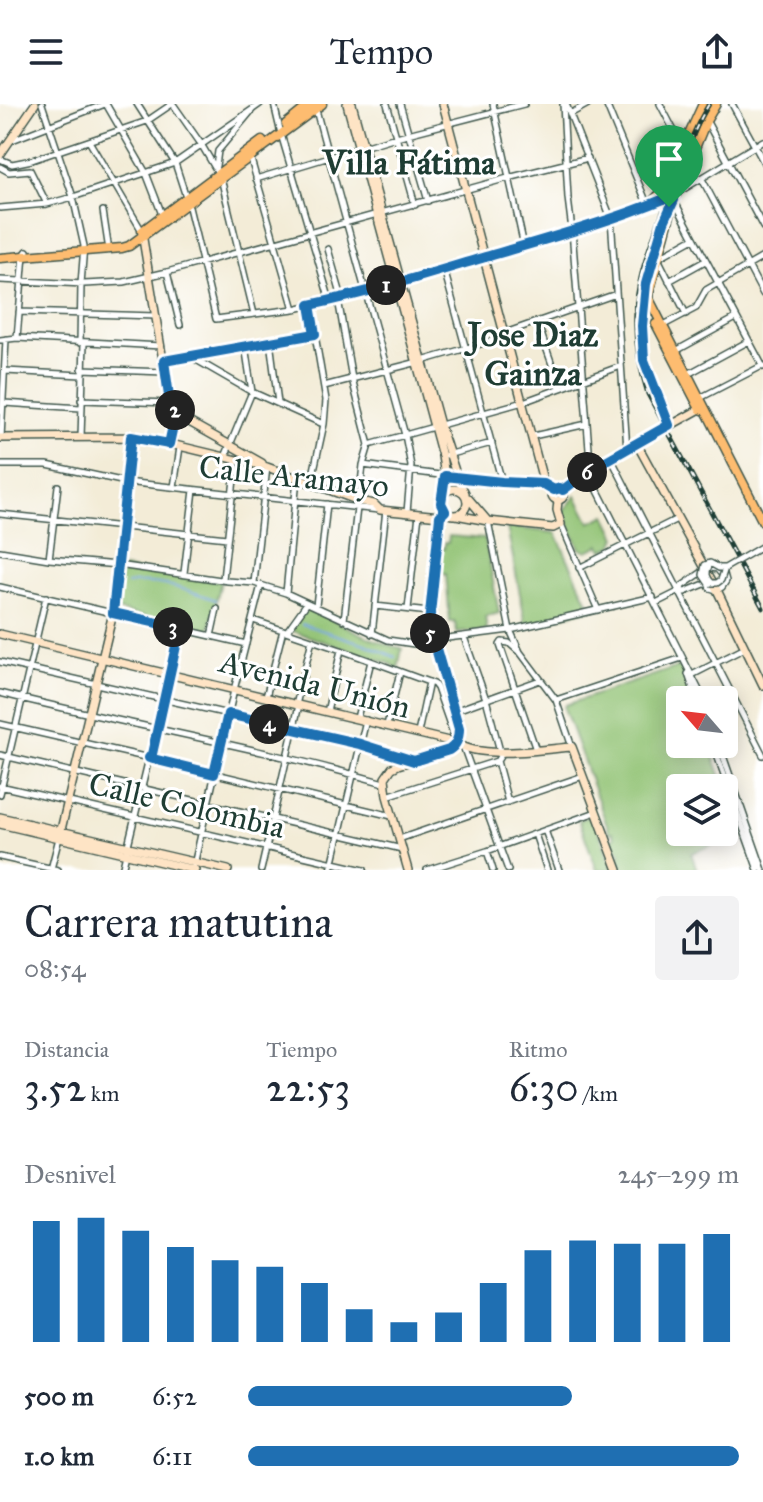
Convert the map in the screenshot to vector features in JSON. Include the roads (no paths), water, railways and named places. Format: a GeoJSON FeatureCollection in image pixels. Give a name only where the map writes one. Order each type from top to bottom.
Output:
{"type":"FeatureCollection","features":[{"type":"Feature","properties":{"kind":"main road"},"geometry":{"type":"LineString","coordinates":[[661,327],[644,301],[646,284],[673,197],[716,104]]}},
{"type":"Feature","properties":{"kind":"main road"},"geometry":{"type":"LineString","coordinates":[[84,248],[129,246],[218,172],[316,105]]}},
{"type":"Feature","properties":{"kind":"main road"},"geometry":{"type":"LineString","coordinates":[[648,206],[664,190],[699,106]]}},
{"type":"Feature","properties":{"kind":"main road"},"geometry":{"type":"LineString","coordinates":[[678,159],[673,197],[648,297],[763,522]]}},
{"type":"Feature","properties":{"kind":"main road"},"geometry":{"type":"LineString","coordinates":[[0,255],[84,248],[126,241],[142,234]]}},
{"type":"Feature","properties":{"kind":"street"},"geometry":{"type":"LineString","coordinates":[[35,104],[0,155],[12,164],[147,121],[172,104],[218,172]]}},
{"type":"Feature","properties":{"kind":"street"},"geometry":{"type":"LineString","coordinates":[[42,104],[73,197],[84,248],[80,315],[81,437]]}},
{"type":"Feature","properties":{"kind":"street"},"geometry":{"type":"LineString","coordinates":[[9,141],[105,104],[146,173],[163,217]]}},
{"type":"Feature","properties":{"kind":"street"},"geometry":{"type":"LineString","coordinates":[[137,104],[175,163],[216,319],[294,309],[337,299],[524,246],[648,206],[673,197],[763,141]]}},
{"type":"Feature","properties":{"kind":"street"},"geometry":{"type":"LineString","coordinates":[[0,208],[47,204],[175,163],[260,104]]}},
{"type":"Feature","properties":{"kind":"street"},"geometry":{"type":"LineString","coordinates":[[274,104],[311,234],[337,299]]}},
{"type":"Feature","properties":{"kind":"street"},"geometry":{"type":"LineString","coordinates":[[350,104],[437,426],[446,455],[466,495],[466,508],[456,515]]}},
{"type":"Feature","properties":{"kind":"street"},"geometry":{"type":"LineString","coordinates":[[387,104],[415,205]]}},
{"type":"Feature","properties":{"kind":"street"},"geometry":{"type":"LineString","coordinates":[[400,104],[428,201]]}},
{"type":"Feature","properties":{"kind":"street"},"geometry":{"type":"LineString","coordinates":[[443,104],[544,484]]}},
{"type":"Feature","properties":{"kind":"street"},"geometry":{"type":"LineString","coordinates":[[256,179],[494,108],[524,104]]}},
{"type":"Feature","properties":{"kind":"street"},"geometry":{"type":"LineString","coordinates":[[565,104],[611,218],[627,449]]}},
{"type":"Feature","properties":{"kind":"street"},"geometry":{"type":"LineString","coordinates":[[565,104],[566,163],[590,469],[697,686]]}},
{"type":"Feature","properties":{"kind":"street"},"geometry":{"type":"LineString","coordinates":[[606,104],[648,206]]}},
{"type":"Feature","properties":{"kind":"street"},"geometry":{"type":"LineString","coordinates":[[660,104],[683,147]]}},
{"type":"Feature","properties":{"kind":"street"},"geometry":{"type":"LineString","coordinates":[[732,104],[763,161]]}},
{"type":"Feature","properties":{"kind":"street"},"geometry":{"type":"LineString","coordinates":[[316,105],[327,158],[405,435],[412,472],[407,512]]}},
{"type":"Feature","properties":{"kind":"street"},"geometry":{"type":"LineString","coordinates":[[570,114],[584,105]]}},
{"type":"Feature","properties":{"kind":"street"},"geometry":{"type":"LineString","coordinates":[[494,108],[524,246]]}},
{"type":"Feature","properties":{"kind":"street"},"geometry":{"type":"LineString","coordinates":[[253,109],[218,151],[218,172],[254,314]]}},
{"type":"Feature","properties":{"kind":"street"},"geometry":{"type":"LineString","coordinates":[[706,121],[763,227]]}},
{"type":"Feature","properties":{"kind":"street"},"geometry":{"type":"LineString","coordinates":[[89,141],[142,234],[170,403],[176,412],[267,467]]}},
{"type":"Feature","properties":{"kind":"street"},"geometry":{"type":"LineString","coordinates":[[249,153],[294,309]]}},
{"type":"Feature","properties":{"kind":"street"},"geometry":{"type":"LineString","coordinates":[[0,280],[81,284],[124,282],[588,158]]}},
{"type":"Feature","properties":{"kind":"street"},"geometry":{"type":"LineString","coordinates":[[0,167],[9,172],[30,170],[47,204]]}},
{"type":"Feature","properties":{"kind":"street"},"geometry":{"type":"LineString","coordinates":[[702,179],[763,294]]}},
{"type":"Feature","properties":{"kind":"street"},"geometry":{"type":"LineString","coordinates":[[598,610],[561,524],[558,501],[552,496],[590,469],[669,425],[763,366],[761,357],[736,318],[673,197]]}},
{"type":"Feature","properties":{"kind":"street"},"geometry":{"type":"LineString","coordinates":[[103,211],[108,244]]}},
{"type":"Feature","properties":{"kind":"street"},"geometry":{"type":"LineString","coordinates":[[686,314],[658,258],[694,238]]}},
{"type":"Feature","properties":{"kind":"street"},"geometry":{"type":"LineString","coordinates":[[328,249],[352,379],[369,445],[363,465],[344,620]]}},
{"type":"Feature","properties":{"kind":"street"},"geometry":{"type":"LineString","coordinates":[[17,338],[25,253]]}},
{"type":"Feature","properties":{"kind":"street"},"geometry":{"type":"LineString","coordinates":[[661,327],[696,308],[706,290],[763,257]]}},
{"type":"Feature","properties":{"kind":"street"},"geometry":{"type":"LineString","coordinates":[[669,281],[705,261]]}},
{"type":"Feature","properties":{"kind":"street"},"geometry":{"type":"LineString","coordinates":[[444,269],[502,482]]}},
{"type":"Feature","properties":{"kind":"street"},"geometry":{"type":"LineString","coordinates":[[167,272],[180,325]]}},
{"type":"Feature","properties":{"kind":"street"},"geometry":{"type":"LineString","coordinates":[[324,386],[466,348],[616,294]]}},
{"type":"Feature","properties":{"kind":"street"},"geometry":{"type":"LineString","coordinates":[[644,301],[644,360],[669,425]]}},
{"type":"Feature","properties":{"kind":"street"},"geometry":{"type":"LineString","coordinates":[[310,305],[326,400],[311,484]]}},
{"type":"Feature","properties":{"kind":"street"},"geometry":{"type":"LineString","coordinates":[[19,312],[156,316]]}},
{"type":"Feature","properties":{"kind":"street"},"geometry":{"type":"LineString","coordinates":[[674,352],[736,318]]}},
{"type":"Feature","properties":{"kind":"street"},"geometry":{"type":"LineString","coordinates":[[537,322],[560,387]]}},
{"type":"Feature","properties":{"kind":"street"},"geometry":{"type":"LineString","coordinates":[[164,361],[315,334]]}},
{"type":"Feature","properties":{"kind":"street"},"geometry":{"type":"LineString","coordinates":[[161,346],[17,338],[3,340],[5,371],[1,438],[131,437],[267,467]]}},
{"type":"Feature","properties":{"kind":"street"},"geometry":{"type":"LineString","coordinates":[[270,341],[278,404]]}},
{"type":"Feature","properties":{"kind":"street"},"geometry":{"type":"LineString","coordinates":[[686,375],[749,341]]}},
{"type":"Feature","properties":{"kind":"street"},"geometry":{"type":"LineString","coordinates":[[225,458],[252,392],[245,345]]}},
{"type":"Feature","properties":{"kind":"street"},"geometry":{"type":"LineString","coordinates":[[192,357],[252,392],[324,424]]}},
{"type":"Feature","properties":{"kind":"street"},"geometry":{"type":"LineString","coordinates":[[369,445],[523,402],[621,366]]}},
{"type":"Feature","properties":{"kind":"street"},"geometry":{"type":"LineString","coordinates":[[5,371],[165,372]]}},
{"type":"Feature","properties":{"kind":"street"},"geometry":{"type":"LineString","coordinates":[[81,400],[170,403]]}},
{"type":"Feature","properties":{"kind":"street"},"geometry":{"type":"LineString","coordinates":[[4,403],[81,408]]}},
{"type":"Feature","properties":{"kind":"street"},"geometry":{"type":"LineString","coordinates":[[169,444],[176,412]]}},
{"type":"Feature","properties":{"kind":"street"},"geometry":{"type":"LineString","coordinates":[[533,436],[587,424]]}},
{"type":"Feature","properties":{"kind":"street"},"geometry":{"type":"LineString","coordinates":[[0,857],[54,869],[113,613],[131,437]]}},
{"type":"Feature","properties":{"kind":"street"},"geometry":{"type":"LineString","coordinates":[[446,455],[492,443]]}},
{"type":"Feature","properties":{"kind":"street"},"geometry":{"type":"LineString","coordinates":[[637,444],[717,590],[763,685]]}},
{"type":"Feature","properties":{"kind":"street"},"geometry":{"type":"LineString","coordinates":[[174,487],[180,447]]}},
{"type":"Feature","properties":{"kind":"street"},"geometry":{"type":"LineString","coordinates":[[408,870],[384,783],[392,768],[449,750],[457,743],[459,729],[429,624],[446,455]]}},
{"type":"Feature","properties":{"kind":"street"},"geometry":{"type":"LineString","coordinates":[[611,458],[763,755]]}},
{"type":"Feature","properties":{"kind":"street"},"geometry":{"type":"LineString","coordinates":[[223,579],[236,461]]}},
{"type":"Feature","properties":{"kind":"street","name":"Calle Aramayo"},"geometry":{"type":"LineString","coordinates":[[0,465],[47,465],[126,482],[327,504],[374,504],[383,510],[442,514]]}},
{"type":"Feature","properties":{"kind":"street"},"geometry":{"type":"LineString","coordinates":[[363,465],[544,484],[559,490]]}},
{"type":"Feature","properties":{"kind":"street"},"geometry":{"type":"LineString","coordinates":[[194,868],[221,742],[253,620],[267,467]]}},
{"type":"Feature","properties":{"kind":"street","name":"Calle Aramayo"},"geometry":{"type":"LineString","coordinates":[[267,467],[358,505]]}},
{"type":"Feature","properties":{"kind":"street"},"geometry":{"type":"LineString","coordinates":[[286,593],[297,479]]}},
{"type":"Feature","properties":{"kind":"street"},"geometry":{"type":"LineString","coordinates":[[49,559],[58,486]]}},
{"type":"Feature","properties":{"kind":"street"},"geometry":{"type":"LineString","coordinates":[[442,496],[448,490],[457,488],[488,521],[510,630],[520,652],[556,700],[618,870]]}},
{"type":"Feature","properties":{"kind":"street"},"geometry":{"type":"LineString","coordinates":[[184,573],[194,490]]}},
{"type":"Feature","properties":{"kind":"street"},"geometry":{"type":"LineString","coordinates":[[316,606],[327,504]]}},
{"type":"Feature","properties":{"kind":"street"},"geometry":{"type":"LineString","coordinates":[[372,634],[383,510]]}},
{"type":"Feature","properties":{"kind":"street"},"geometry":{"type":"LineString","coordinates":[[408,609],[419,513]]}},
{"type":"Feature","properties":{"kind":"street"},"geometry":{"type":"LineString","coordinates":[[0,514],[227,538]]}},
{"type":"Feature","properties":{"kind":"street"},"geometry":{"type":"LineString","coordinates":[[442,514],[553,528],[561,524]]}},
{"type":"Feature","properties":{"kind":"street"},"geometry":{"type":"LineString","coordinates":[[579,568],[677,519]]}},
{"type":"Feature","properties":{"kind":"street"},"geometry":{"type":"LineString","coordinates":[[705,569],[720,572],[723,580],[718,586],[712,586],[705,580],[703,568],[705,565],[710,563],[725,568],[763,546]]}},
{"type":"Feature","properties":{"kind":"street"},"geometry":{"type":"LineString","coordinates":[[0,551],[258,584],[286,593],[372,634],[400,643],[433,644],[510,630],[654,600],[707,583]]}},
{"type":"Feature","properties":{"kind":"street"},"geometry":{"type":"LineString","coordinates":[[680,591],[682,586],[715,564],[722,568],[726,581],[717,590]]}},
{"type":"Feature","properties":{"kind":"street"},"geometry":{"type":"LineString","coordinates":[[705,569],[707,576],[715,583],[721,580],[725,568]]}},
{"type":"Feature","properties":{"kind":"street"},"geometry":{"type":"LineString","coordinates":[[705,569],[707,583],[717,590]]}},
{"type":"Feature","properties":{"kind":"street"},"geometry":{"type":"LineString","coordinates":[[0,587],[246,644]]}},
{"type":"Feature","properties":{"kind":"street"},"geometry":{"type":"LineString","coordinates":[[1,789],[46,597]]}},
{"type":"Feature","properties":{"kind":"street"},"geometry":{"type":"LineString","coordinates":[[266,697],[285,631],[307,602]]}},
{"type":"Feature","properties":{"kind":"street"},"geometry":{"type":"LineString","coordinates":[[375,606],[429,612]]}},
{"type":"Feature","properties":{"kind":"street"},"geometry":{"type":"LineString","coordinates":[[211,636],[217,609]]}},
{"type":"Feature","properties":{"kind":"street"},"geometry":{"type":"LineString","coordinates":[[253,620],[429,682],[437,688],[457,743]]}},
{"type":"Feature","properties":{"kind":"street"},"geometry":{"type":"LineString","coordinates":[[122,870],[180,628]]}},
{"type":"Feature","properties":{"kind":"street","name":"Avenida Unión"},"geometry":{"type":"LineString","coordinates":[[0,634],[387,725],[457,743],[464,749]]}},
{"type":"Feature","properties":{"kind":"street"},"geometry":{"type":"LineString","coordinates":[[387,796],[497,761],[501,755],[486,699],[464,637]]}},
{"type":"Feature","properties":{"kind":"street"},"geometry":{"type":"LineString","coordinates":[[261,870],[312,640]]}},
{"type":"Feature","properties":{"kind":"street"},"geometry":{"type":"LineString","coordinates":[[520,652],[507,642],[500,645],[536,750]]}},
{"type":"Feature","properties":{"kind":"street"},"geometry":{"type":"LineString","coordinates":[[691,675],[745,648]]}},
{"type":"Feature","properties":{"kind":"street"},"geometry":{"type":"LineString","coordinates":[[327,712],[341,650]]}},
{"type":"Feature","properties":{"kind":"street"},"geometry":{"type":"LineString","coordinates":[[556,700],[682,658]]}},
{"type":"Feature","properties":{"kind":"street"},"geometry":{"type":"LineString","coordinates":[[682,658],[692,686]]}},
{"type":"Feature","properties":{"kind":"street"},"geometry":{"type":"LineString","coordinates":[[332,867],[360,744],[371,661]]}},
{"type":"Feature","properties":{"kind":"street"},"geometry":{"type":"LineString","coordinates":[[0,662],[360,744],[414,761]]}},
{"type":"Feature","properties":{"kind":"street"},"geometry":{"type":"LineString","coordinates":[[387,725],[400,672]]}},
{"type":"Feature","properties":{"kind":"street"},"geometry":{"type":"LineString","coordinates":[[454,711],[540,680]]}},
{"type":"Feature","properties":{"kind":"street"},"geometry":{"type":"LineString","coordinates":[[418,733],[429,682]]}},
{"type":"Feature","properties":{"kind":"street"},"geometry":{"type":"LineString","coordinates":[[0,693],[221,742],[384,783]]}},
{"type":"Feature","properties":{"kind":"street"},"geometry":{"type":"LineString","coordinates":[[0,724],[392,816]]}},
{"type":"Feature","properties":{"kind":"street"},"geometry":{"type":"LineString","coordinates":[[508,870],[464,749],[501,752],[572,747]]}},
{"type":"Feature","properties":{"kind":"street"},"geometry":{"type":"LineString","coordinates":[[0,755],[402,849]]}},
{"type":"Feature","properties":{"kind":"street"},"geometry":{"type":"LineString","coordinates":[[721,758],[760,870]]}},
{"type":"Feature","properties":{"kind":"street"},"geometry":{"type":"LineString","coordinates":[[497,761],[508,802]]}},
{"type":"Feature","properties":{"kind":"street"},"geometry":{"type":"LineString","coordinates":[[399,839],[583,776]]}},
{"type":"Feature","properties":{"kind":"street","name":"Calle Colombia"},"geometry":{"type":"LineString","coordinates":[[1,789],[201,832],[332,867],[364,870]]}},
{"type":"Feature","properties":{"kind":"street"},"geometry":{"type":"LineString","coordinates":[[427,870],[443,868],[597,811]]}},
{"type":"Feature","properties":{"kind":"street"},"geometry":{"type":"LineString","coordinates":[[0,817],[60,835]]}},
{"type":"Feature","properties":{"kind":"street"},"geometry":{"type":"LineString","coordinates":[[0,824],[60,835],[194,868],[228,870]]}},
{"type":"Feature","properties":{"kind":"street"},"geometry":{"type":"LineString","coordinates":[[545,830],[559,870]]}},
{"type":"Feature","properties":{"kind":"street"},"geometry":{"type":"LineString","coordinates":[[535,834],[547,870]]}},
{"type":"Feature","properties":{"kind":"street"},"geometry":{"type":"LineString","coordinates":[[487,851],[493,870]]}},
{"type":"Feature","properties":{"kind":"street"},"geometry":{"type":"LineString","coordinates":[[455,862],[457,870]]}},
{"type":"Feature","properties":{"kind":"waterway"},"geometry":{"type":"LineString","coordinates":[[127,584],[161,584],[216,600]]}},
{"type":"Feature","properties":{"kind":"waterway"},"geometry":{"type":"LineString","coordinates":[[302,624],[395,657]]}},
{"type":"Feature","properties":{"kind":"railway"},"geometry":{"type":"LineString","coordinates":[[709,104],[689,145],[644,265],[636,312],[636,337],[648,394],[763,608]]}},
{"type":"Feature","properties":{"kind":"district","name":"Villa Fátima"},"geometry":{"type":"Point","coordinates":[409,162]}},
{"type":"Feature","properties":{"kind":"district","name":"Jose Diaz Gainza"},"geometry":{"type":"Point","coordinates":[533,354]}}]}
